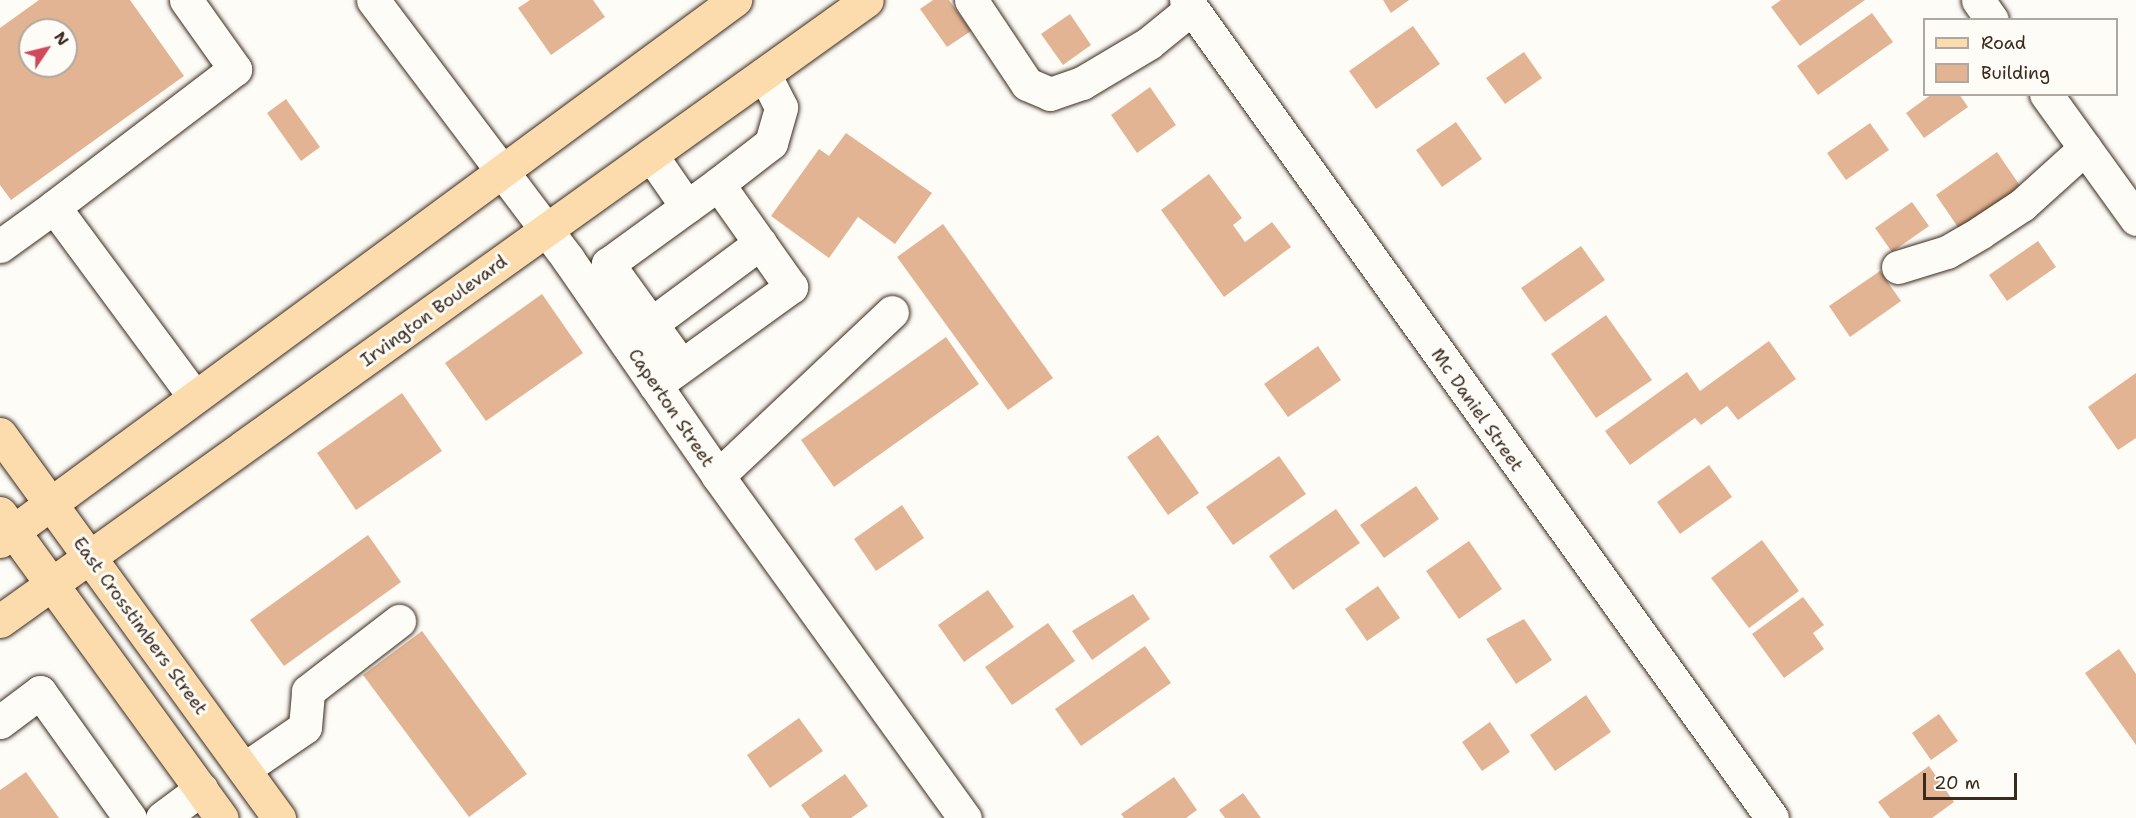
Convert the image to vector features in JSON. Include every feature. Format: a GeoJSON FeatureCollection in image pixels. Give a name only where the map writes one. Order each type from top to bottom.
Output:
{"type":"FeatureCollection","features":[{"type":"Feature","properties":{"kind":"main road"},"geometry":{"type":"LineString","coordinates":[[222,818],[52,584],[4,529],[50,503],[193,395],[735,0]]}},
{"type":"Feature","properties":{"kind":"main road","name":"Irvington Boulevard"},"geometry":{"type":"LineString","coordinates":[[0,621],[867,0]]}},
{"type":"Feature","properties":{"kind":"main road","name":"East Crosstimbers Street"},"geometry":{"type":"LineString","coordinates":[[0,434],[279,818]]}},
{"type":"Feature","properties":{"kind":"street"},"geometry":{"type":"LineString","coordinates":[[0,246],[235,69],[186,0]]}},
{"type":"Feature","properties":{"kind":"street","name":"Caperton Street"},"geometry":{"type":"LineString","coordinates":[[373,0],[546,230],[718,476],[965,818]]}},
{"type":"Feature","properties":{"kind":"street"},"geometry":{"type":"LineString","coordinates":[[971,0],[1026,84],[1050,93],[1082,83],[1149,43],[1189,4]]}},
{"type":"Feature","properties":{"kind":"street"},"geometry":{"type":"LineString","coordinates":[[1978,0],[1991,18]]}},
{"type":"Feature","properties":{"kind":"street","name":"Mc Daniel Street"},"geometry":{"type":"LineString","coordinates":[[1189,4],[1772,818]]}},
{"type":"Feature","properties":{"kind":"street"},"geometry":{"type":"LineString","coordinates":[[681,365],[608,264],[771,143],[781,106],[764,75]]}},
{"type":"Feature","properties":{"kind":"street"},"geometry":{"type":"LineString","coordinates":[[2047,96],[2136,219]]}},
{"type":"Feature","properties":{"kind":"street"},"geometry":{"type":"LineString","coordinates":[[1898,267],[1947,252],[2022,206],[2085,148]]}},
{"type":"Feature","properties":{"kind":"street"},"geometry":{"type":"LineString","coordinates":[[651,155],[687,207]]}},
{"type":"Feature","properties":{"kind":"street"},"geometry":{"type":"LineString","coordinates":[[655,385],[791,287],[718,184]]}},
{"type":"Feature","properties":{"kind":"street"},"geometry":{"type":"LineString","coordinates":[[54,207],[193,395]]}},
{"type":"Feature","properties":{"kind":"street"},"geometry":{"type":"LineString","coordinates":[[651,324],[760,243]]}},
{"type":"Feature","properties":{"kind":"street"},"geometry":{"type":"LineString","coordinates":[[718,476],[892,312]]}},
{"type":"Feature","properties":{"kind":"street"},"geometry":{"type":"LineString","coordinates":[[244,769],[305,727],[308,692],[399,621]]}},
{"type":"Feature","properties":{"kind":"street"},"geometry":{"type":"LineString","coordinates":[[0,722],[40,692],[130,818]]}},
{"type":"Feature","properties":{"kind":"street"},"geometry":{"type":"LineString","coordinates":[[162,818],[201,789]]}},
{"type":"Feature","properties":{"kind":"building"},"geometry":{"type":"Polygon","coordinates":[[[39,0],[130,0],[184,76],[11,200],[0,185],[0,28],[39,0]]]}},
{"type":"Feature","properties":{"kind":"building"},"geometry":{"type":"Polygon","coordinates":[[[530,0],[593,0],[605,17],[551,55],[518,8],[530,0]]]}},
{"type":"Feature","properties":{"kind":"building"},"geometry":{"type":"Polygon","coordinates":[[[933,0],[949,0],[971,31],[947,47],[920,9],[933,0]]]}},
{"type":"Feature","properties":{"kind":"building"},"geometry":{"type":"Polygon","coordinates":[[[1383,0],[1409,0],[1391,13],[1383,0]]]}},
{"type":"Feature","properties":{"kind":"building"},"geometry":{"type":"Polygon","coordinates":[[[1781,0],[1865,0],[1800,46],[1771,7],[1781,0]]]}},
{"type":"Feature","properties":{"kind":"building"},"geometry":{"type":"Polygon","coordinates":[[[1872,13],[1893,42],[1818,95],[1797,66],[1872,13]]]}},
{"type":"Feature","properties":{"kind":"building"},"geometry":{"type":"Polygon","coordinates":[[[1070,14],[1091,45],[1063,65],[1041,34],[1070,14]]]}},
{"type":"Feature","properties":{"kind":"building"},"geometry":{"type":"Polygon","coordinates":[[[1413,26],[1440,64],[1376,109],[1349,71],[1413,26]]]}},
{"type":"Feature","properties":{"kind":"building"},"geometry":{"type":"Polygon","coordinates":[[[1524,52],[1542,78],[1505,104],[1486,78],[1524,52]]]}},
{"type":"Feature","properties":{"kind":"building"},"geometry":{"type":"Polygon","coordinates":[[[1150,87],[1176,125],[1137,153],[1111,115],[1150,87]]]}},
{"type":"Feature","properties":{"kind":"building"},"geometry":{"type":"Polygon","coordinates":[[[1929,96],[1960,96],[1968,107],[1924,138],[1906,113],[1929,96]]]}},
{"type":"Feature","properties":{"kind":"building"},"geometry":{"type":"Polygon","coordinates":[[[286,99],[320,147],[301,161],[267,113],[286,99]]]}},
{"type":"Feature","properties":{"kind":"building"},"geometry":{"type":"Polygon","coordinates":[[[1456,122],[1482,159],[1442,187],[1416,150],[1456,122]]]}},
{"type":"Feature","properties":{"kind":"building"},"geometry":{"type":"Polygon","coordinates":[[[1870,123],[1889,150],[1846,180],[1827,153],[1870,123]]]}},
{"type":"Feature","properties":{"kind":"building"},"geometry":{"type":"Polygon","coordinates":[[[846,133],[932,193],[895,244],[858,217],[829,258],[771,216],[819,149],[829,156],[846,133]]]}},
{"type":"Feature","properties":{"kind":"building"},"geometry":{"type":"Polygon","coordinates":[[[1997,152],[2027,196],[1966,239],[1936,195],[1997,152]]]}},
{"type":"Feature","properties":{"kind":"building"},"geometry":{"type":"Polygon","coordinates":[[[1209,174],[1242,218],[1233,225],[1245,242],[1272,222],[1291,247],[1224,297],[1161,210],[1209,174]]]}},
{"type":"Feature","properties":{"kind":"building"},"geometry":{"type":"Polygon","coordinates":[[[1912,202],[1929,226],[1892,252],[1875,228],[1912,202]]]}},
{"type":"Feature","properties":{"kind":"building"},"geometry":{"type":"Polygon","coordinates":[[[943,224],[1053,378],[1008,410],[897,257],[943,224]]]}},
{"type":"Feature","properties":{"kind":"building"},"geometry":{"type":"Polygon","coordinates":[[[2038,241],[2056,267],[2007,301],[1989,275],[2038,241]]]}},
{"type":"Feature","properties":{"kind":"building"},"geometry":{"type":"Polygon","coordinates":[[[1581,246],[1605,280],[1545,322],[1521,288],[1581,246]]]}},
{"type":"Feature","properties":{"kind":"building"},"geometry":{"type":"Polygon","coordinates":[[[1880,271],[1901,301],[1850,337],[1829,306],[1880,271]]]}},
{"type":"Feature","properties":{"kind":"building"},"geometry":{"type":"Polygon","coordinates":[[[542,294],[583,353],[486,421],[445,363],[542,294]]]}},
{"type":"Feature","properties":{"kind":"building"},"geometry":{"type":"Polygon","coordinates":[[[1606,315],[1652,380],[1596,418],[1551,354],[1606,315]]]}},
{"type":"Feature","properties":{"kind":"building"},"geometry":{"type":"Polygon","coordinates":[[[946,337],[979,384],[834,487],[801,440],[946,337]]]}},
{"type":"Feature","properties":{"kind":"building"},"geometry":{"type":"Polygon","coordinates":[[[1769,341],[1796,379],[1738,420],[1727,406],[1701,425],[1695,418],[1630,465],[1605,431],[1687,372],[1700,391],[1769,341]]]}},
{"type":"Feature","properties":{"kind":"building"},"geometry":{"type":"Polygon","coordinates":[[[1318,346],[1341,380],[1288,417],[1264,384],[1318,346]]]}},
{"type":"Feature","properties":{"kind":"building"},"geometry":{"type":"Polygon","coordinates":[[[2136,373],[2136,438],[2118,450],[2088,407],[2136,373]]]}},
{"type":"Feature","properties":{"kind":"building"},"geometry":{"type":"Polygon","coordinates":[[[402,393],[442,451],[356,510],[317,453],[402,393]]]}},
{"type":"Feature","properties":{"kind":"building"},"geometry":{"type":"Polygon","coordinates":[[[1158,435],[1199,493],[1168,515],[1127,457],[1158,435]]]}},
{"type":"Feature","properties":{"kind":"building"},"geometry":{"type":"Polygon","coordinates":[[[1279,456],[1306,494],[1233,545],[1206,507],[1279,456]]]}},
{"type":"Feature","properties":{"kind":"building"},"geometry":{"type":"Polygon","coordinates":[[[1709,465],[1732,497],[1680,534],[1657,502],[1709,465]]]}},
{"type":"Feature","properties":{"kind":"building"},"geometry":{"type":"Polygon","coordinates":[[[1416,486],[1439,519],[1384,558],[1360,525],[1416,486]]]}},
{"type":"Feature","properties":{"kind":"building"},"geometry":{"type":"Polygon","coordinates":[[[902,505],[924,538],[876,571],[854,539],[902,505]]]}},
{"type":"Feature","properties":{"kind":"building"},"geometry":{"type":"Polygon","coordinates":[[[1336,509],[1360,543],[1293,590],[1269,556],[1336,509]]]}},
{"type":"Feature","properties":{"kind":"building"},"geometry":{"type":"Polygon","coordinates":[[[368,535],[401,582],[284,666],[250,620],[368,535]]]}},
{"type":"Feature","properties":{"kind":"building"},"geometry":{"type":"Polygon","coordinates":[[[1762,540],[1799,591],[1749,628],[1711,578],[1762,540]]]}},
{"type":"Feature","properties":{"kind":"building"},"geometry":{"type":"Polygon","coordinates":[[[1469,541],[1502,589],[1459,619],[1426,571],[1469,541]]]}},
{"type":"Feature","properties":{"kind":"building"},"geometry":{"type":"Polygon","coordinates":[[[1378,586],[1400,618],[1367,641],[1345,609],[1378,586]]]}},
{"type":"Feature","properties":{"kind":"building"},"geometry":{"type":"Polygon","coordinates":[[[988,590],[1014,627],[964,662],[938,625],[988,590]]]}},
{"type":"Feature","properties":{"kind":"building"},"geometry":{"type":"Polygon","coordinates":[[[1133,594],[1150,619],[1092,660],[1072,631],[1133,594]]]}},
{"type":"Feature","properties":{"kind":"building"},"geometry":{"type":"Polygon","coordinates":[[[1803,597],[1824,625],[1813,633],[1824,649],[1784,678],[1752,634],[1803,597]]]}},
{"type":"Feature","properties":{"kind":"building"},"geometry":{"type":"Polygon","coordinates":[[[1524,619],[1552,660],[1516,684],[1486,639],[1524,619]]]}},
{"type":"Feature","properties":{"kind":"building"},"geometry":{"type":"Polygon","coordinates":[[[1048,623],[1075,661],[1012,705],[985,667],[1048,623]]]}},
{"type":"Feature","properties":{"kind":"building"},"geometry":{"type":"Polygon","coordinates":[[[422,631],[527,774],[469,817],[363,675],[422,631]]]}},
{"type":"Feature","properties":{"kind":"building"},"geometry":{"type":"Polygon","coordinates":[[[1145,646],[1171,683],[1081,746],[1055,709],[1145,646]]]}},
{"type":"Feature","properties":{"kind":"building"},"geometry":{"type":"Polygon","coordinates":[[[2119,649],[2136,674],[2136,745],[2085,673],[2119,649]]]}},
{"type":"Feature","properties":{"kind":"building"},"geometry":{"type":"Polygon","coordinates":[[[1586,695],[1611,732],[1555,771],[1530,735],[1586,695]]]}},
{"type":"Feature","properties":{"kind":"building"},"geometry":{"type":"Polygon","coordinates":[[[1939,714],[1958,741],[1931,760],[1912,733],[1939,714]]]}},
{"type":"Feature","properties":{"kind":"building"},"geometry":{"type":"Polygon","coordinates":[[[799,718],[823,751],[770,788],[747,755],[799,718]]]}},
{"type":"Feature","properties":{"kind":"building"},"geometry":{"type":"Polygon","coordinates":[[[1490,722],[1510,752],[1482,771],[1462,742],[1490,722]]]}},
{"type":"Feature","properties":{"kind":"building"},"geometry":{"type":"Polygon","coordinates":[[[1929,766],[1954,802],[1932,818],[1890,818],[1878,802],[1929,766]]]}},
{"type":"Feature","properties":{"kind":"building"},"geometry":{"type":"Polygon","coordinates":[[[26,772],[59,818],[0,818],[0,790],[26,772]]]}},
{"type":"Feature","properties":{"kind":"building"},"geometry":{"type":"Polygon","coordinates":[[[845,774],[868,806],[851,818],[810,818],[801,805],[845,774]]]}},
{"type":"Feature","properties":{"kind":"building"},"geometry":{"type":"Polygon","coordinates":[[[1174,777],[1197,810],[1186,818],[1124,818],[1121,814],[1174,777]]]}},
{"type":"Feature","properties":{"kind":"building"},"geometry":{"type":"Polygon","coordinates":[[[1243,793],[1261,818],[1225,818],[1219,810],[1243,793]]]}}]}
